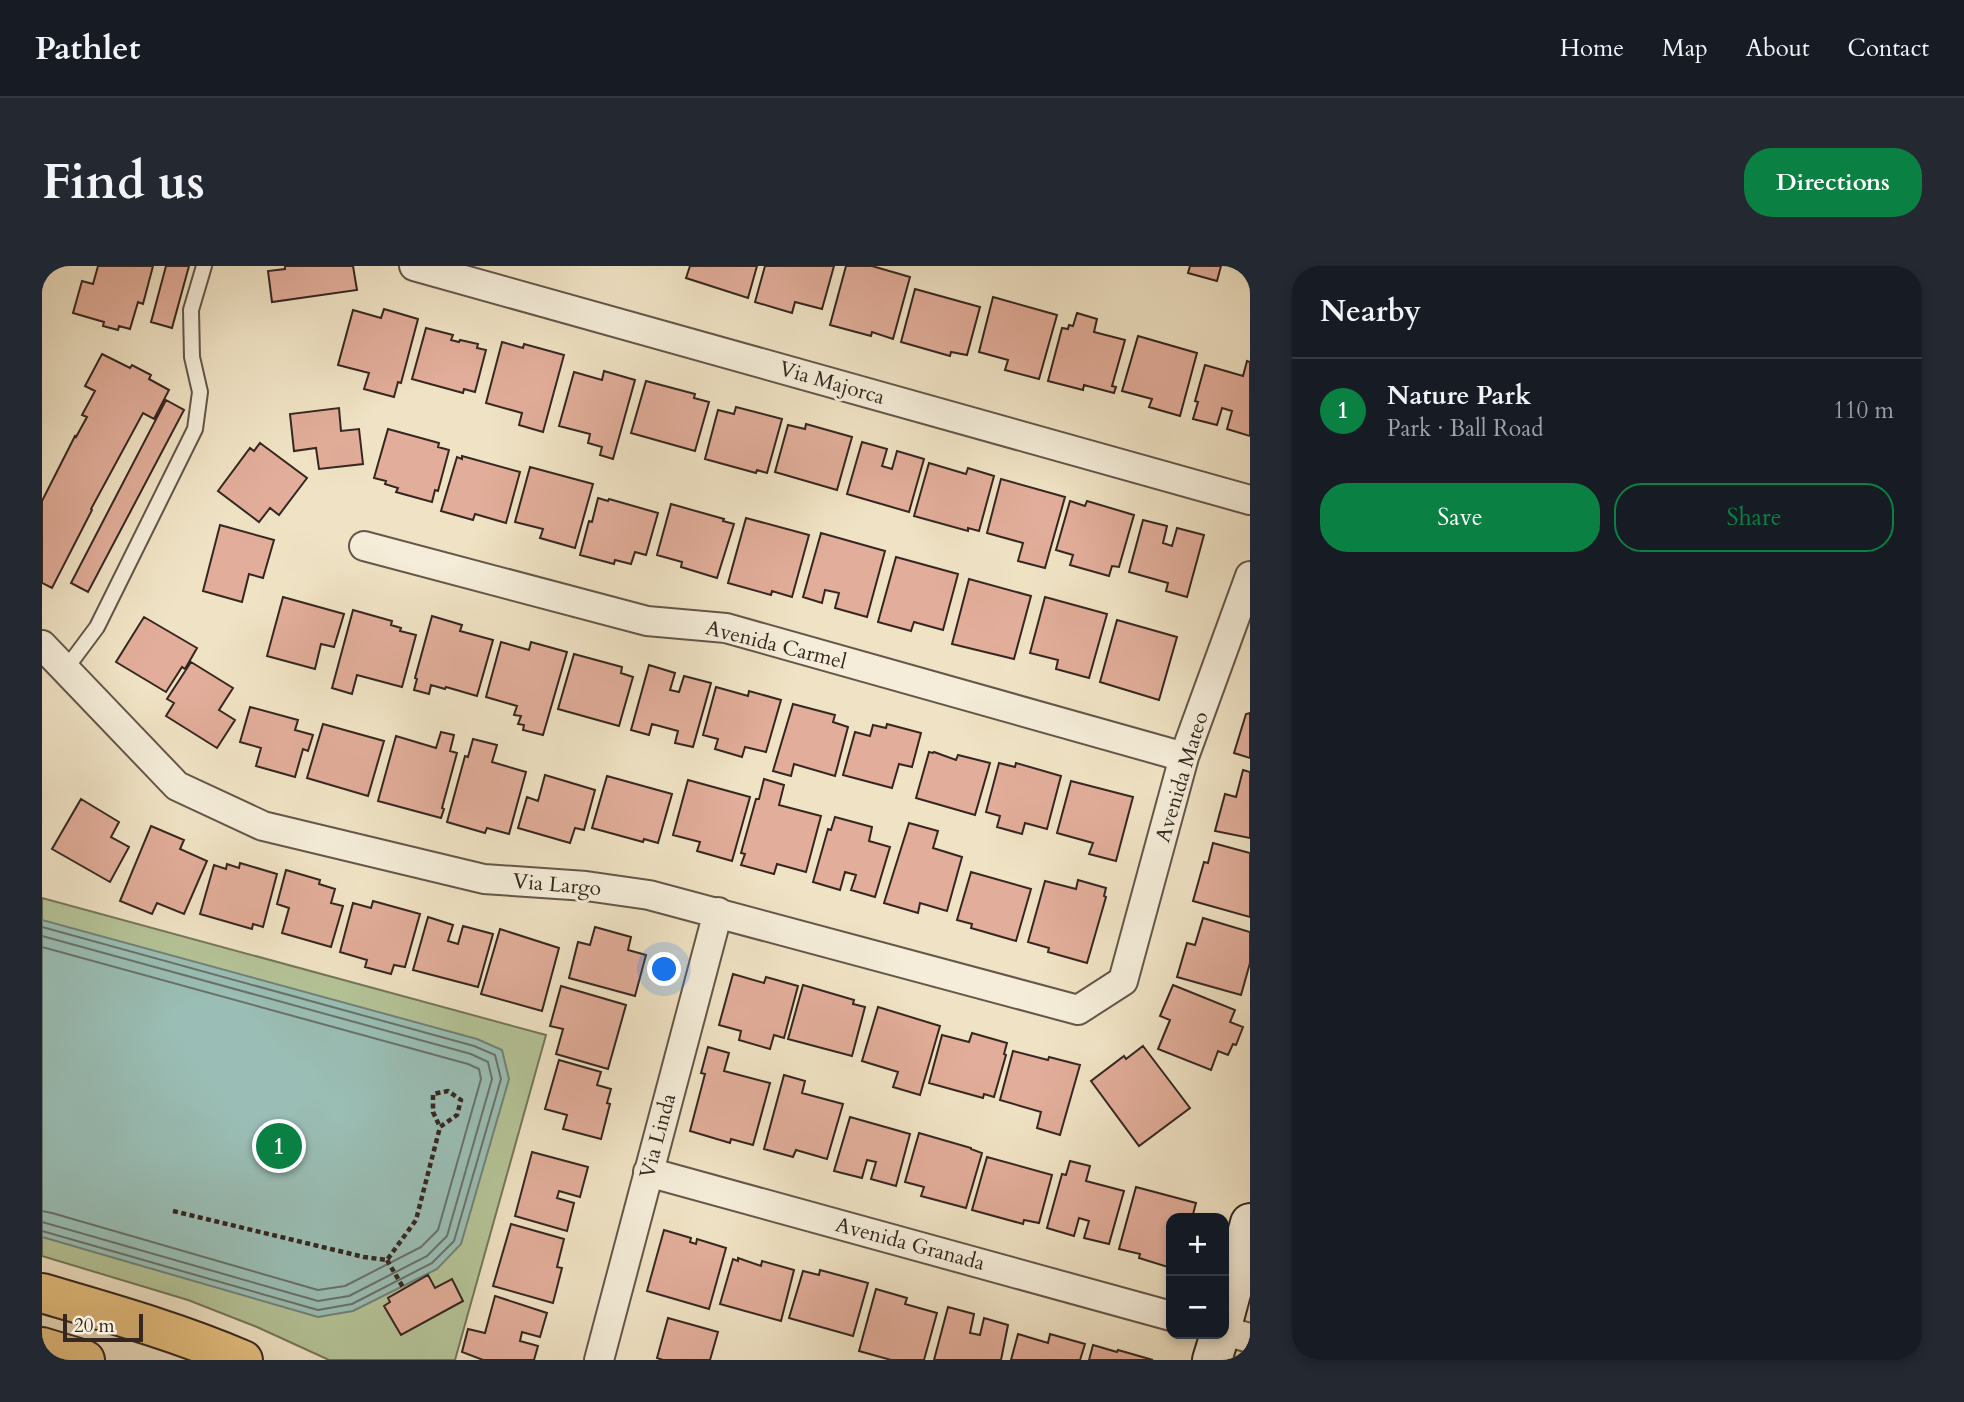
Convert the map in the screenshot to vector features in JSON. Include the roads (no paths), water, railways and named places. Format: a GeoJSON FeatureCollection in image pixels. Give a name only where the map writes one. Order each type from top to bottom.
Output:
{"type":"FeatureCollection","features":[{"type":"Feature","properties":{"kind":"main road"},"geometry":{"type":"LineString","coordinates":[[1229,1301],[1250,1223]]}},
{"type":"Feature","properties":{"kind":"main road"},"geometry":{"type":"LineString","coordinates":[[42,1293],[139,1321],[243,1360]]}},
{"type":"Feature","properties":{"kind":"main road"},"geometry":{"type":"LineString","coordinates":[[1212,1360],[1220,1339]]}},
{"type":"Feature","properties":{"kind":"main road"},"geometry":{"type":"LineString","coordinates":[[42,1348],[85,1360]]}},
{"type":"Feature","properties":{"kind":"street","name":"Via Majorca"},"geometry":{"type":"LineString","coordinates":[[414,266],[1250,500]]}},
{"type":"Feature","properties":{"kind":"street","name":"Avenida Carmel"},"geometry":{"type":"LineString","coordinates":[[364,546],[647,621],[726,628],[1184,757]]}},
{"type":"Feature","properties":{"kind":"street","name":"Avenida Mateo"},"geometry":{"type":"LineString","coordinates":[[1124,981],[1184,757],[1250,576]]}},
{"type":"Feature","properties":{"kind":"street","name":"Via Largo"},"geometry":{"type":"LineString","coordinates":[[42,645],[177,786],[263,826],[484,879],[586,886],[649,895],[1078,1010],[1124,981]]}},
{"type":"Feature","properties":{"kind":"street","name":"Via Linda"},"geometry":{"type":"LineString","coordinates":[[599,1360],[718,912]]}},
{"type":"Feature","properties":{"kind":"street","name":"Avenida Granada"},"geometry":{"type":"LineString","coordinates":[[648,1171],[1166,1315]]}},
{"type":"Feature","properties":{"kind":"street"},"geometry":{"type":"LineString","coordinates":[[1229,1334],[1250,1338]]}},
{"type":"Feature","properties":{"kind":"lane"},"geometry":{"type":"LineString","coordinates":[[65,670],[97,627],[195,429],[200,392],[192,357],[191,310],[204,266]]}},
{"type":"Feature","properties":{"kind":"water"},"geometry":{"type":"Polygon","coordinates":[[[42,920],[477,1039],[502,1050],[509,1079],[461,1244],[437,1269],[353,1311],[318,1317],[42,1237],[42,920]]]}},
{"type":"Feature","properties":{"kind":"place","name":"Nature Park"},"geometry":{"type":"Point","coordinates":[279,1146]}}]}
